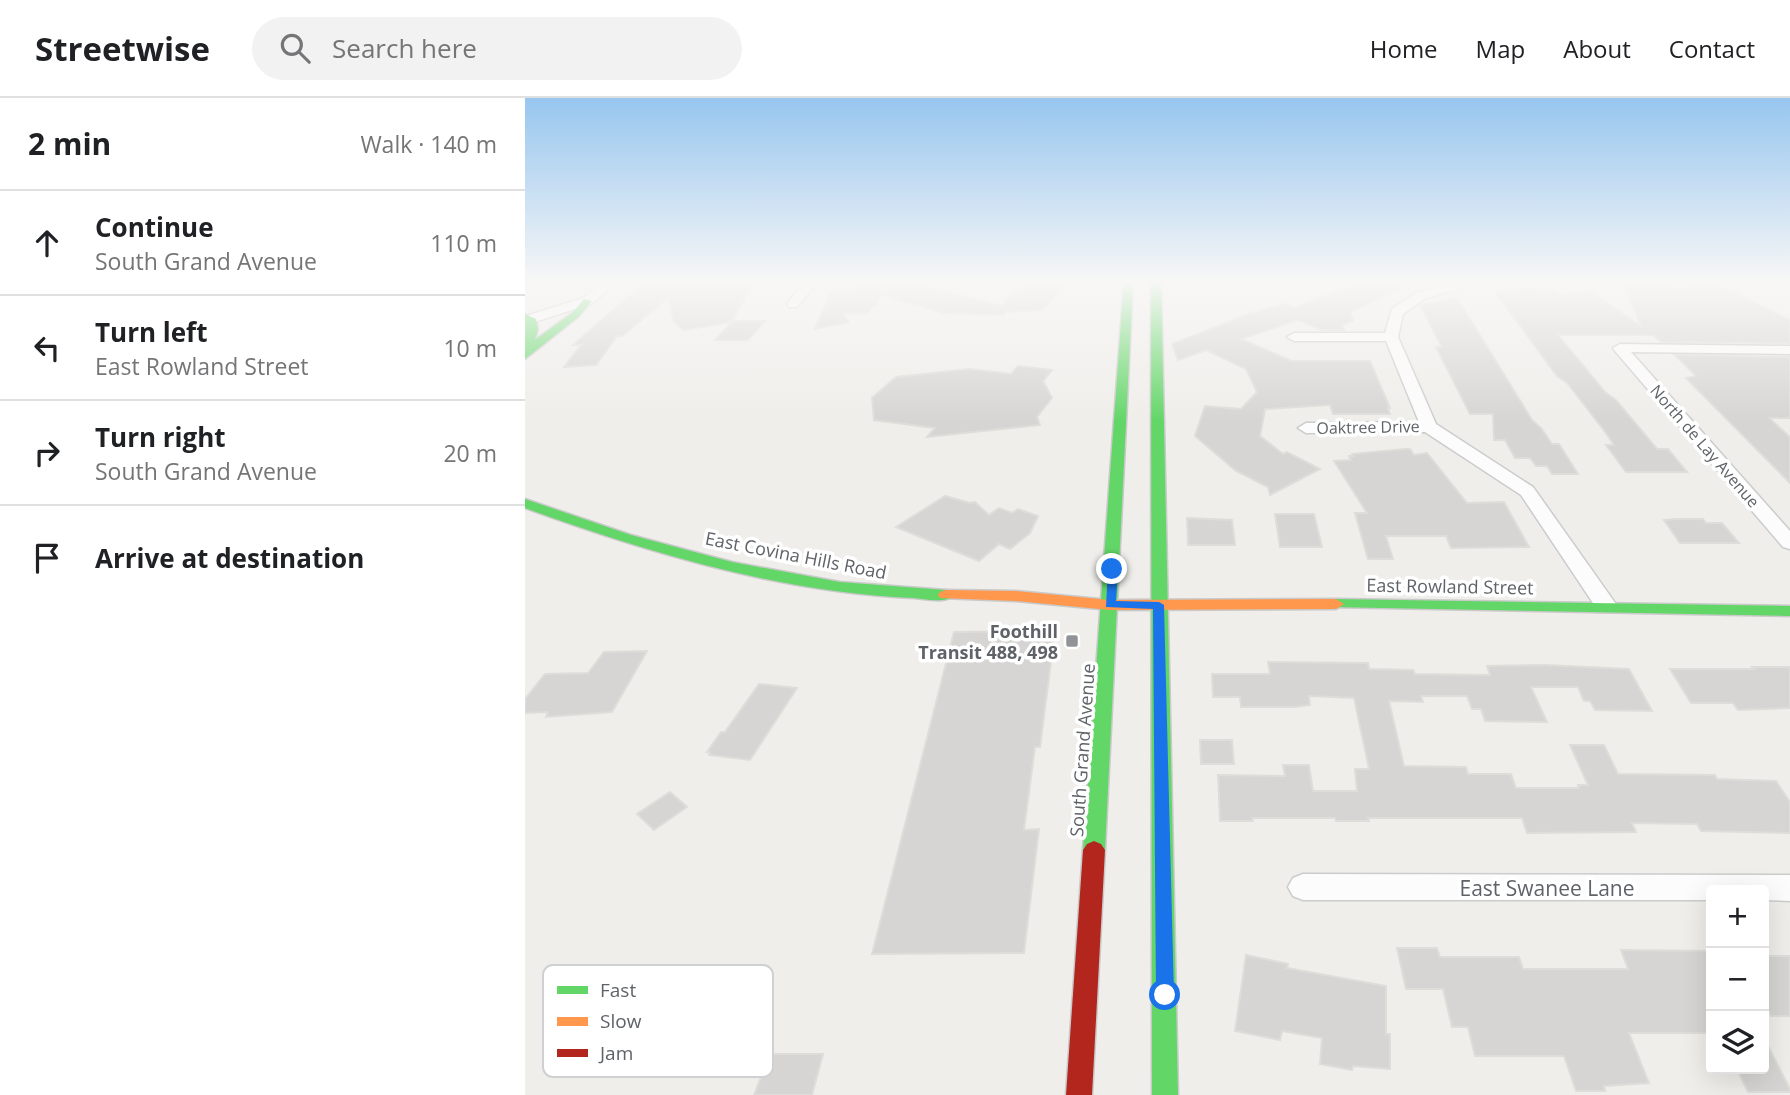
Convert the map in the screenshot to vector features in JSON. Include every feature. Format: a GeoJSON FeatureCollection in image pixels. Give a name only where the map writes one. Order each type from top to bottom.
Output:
{"type":"FeatureCollection","features":[{"type":"Feature","properties":{"kind":"main road"},"geometry":{"type":"LineString","coordinates":[[526,353],[532,328]]}},
{"type":"Feature","properties":{"kind":"main road"},"geometry":{"type":"LineString","coordinates":[[526,353],[559,328]]}},
{"type":"Feature","properties":{"kind":"main road","name":"South Grand Avenue"},"geometry":{"type":"LineString","coordinates":[[1079,1095],[1126,328]]}},
{"type":"Feature","properties":{"kind":"main road"},"geometry":{"type":"LineString","coordinates":[[1156,328],[1165,1095]]}},
{"type":"Feature","properties":{"kind":"main road","name":"East Covina Hills Road"},"geometry":{"type":"LineString","coordinates":[[525,502],[559,516],[656,546],[771,574],[893,594],[1015,596],[1110,605]]}},
{"type":"Feature","properties":{"kind":"main road","name":"East Rowland Street"},"geometry":{"type":"LineString","coordinates":[[1110,605],[1607,607],[1790,611]]}},
{"type":"Feature","properties":{"kind":"street"},"geometry":{"type":"LineString","coordinates":[[1393,328],[1391,337],[1429,427],[1527,491],[1607,607]]}},
{"type":"Feature","properties":{"kind":"street"},"geometry":{"type":"LineString","coordinates":[[1294,337],[1391,337]]}},
{"type":"Feature","properties":{"kind":"street","name":"North de Lay Avenue"},"geometry":{"type":"LineString","coordinates":[[1790,350],[1620,348],[1790,543]]}},
{"type":"Feature","properties":{"kind":"street","name":"Oaktree Drive"},"geometry":{"type":"LineString","coordinates":[[1306,428],[1429,427]]}},
{"type":"Feature","properties":{"kind":"street","name":"East Swanee Lane"},"geometry":{"type":"LineString","coordinates":[[1303,887],[1790,888]]}},
{"type":"Feature","properties":{"kind":"building"},"geometry":{"type":"Polygon","coordinates":[[[593,328],[632,328],[622,336],[617,336],[596,365],[564,367],[581,345],[573,345],[593,328]]]}},
{"type":"Feature","properties":{"kind":"building"},"geometry":{"type":"Polygon","coordinates":[[[727,328],[759,328],[748,340],[715,340],[727,328]]]}},
{"type":"Feature","properties":{"kind":"building"},"geometry":{"type":"Polygon","coordinates":[[[1214,328],[1275,328],[1241,339],[1292,361],[1370,361],[1390,408],[1390,414],[1333,414],[1330,405],[1265,409],[1260,436],[1283,454],[1287,452],[1320,469],[1270,495],[1268,487],[1236,471],[1195,436],[1205,406],[1241,409],[1257,392],[1246,369],[1206,350],[1178,360],[1172,344],[1214,328]]]}},
{"type":"Feature","properties":{"kind":"building"},"geometry":{"type":"Polygon","coordinates":[[[1316,328],[1343,328],[1344,330],[1316,328]]]}},
{"type":"Feature","properties":{"kind":"building"},"geometry":{"type":"Polygon","coordinates":[[[1432,328],[1475,328],[1532,420],[1552,444],[1559,444],[1578,474],[1552,474],[1547,466],[1536,466],[1530,458],[1515,458],[1505,440],[1494,440],[1493,414],[1470,414],[1436,347],[1442,347],[1432,328]]]}},
{"type":"Feature","properties":{"kind":"building"},"geometry":{"type":"Polygon","coordinates":[[[1521,328],[1790,328],[1790,343],[1661,342],[1653,335],[1558,335],[1657,449],[1668,449],[1687,472],[1626,472],[1606,445],[1614,445],[1603,429],[1567,383],[1557,376],[1521,328]]]}},
{"type":"Feature","properties":{"kind":"building"},"geometry":{"type":"Polygon","coordinates":[[[1675,355],[1790,357],[1790,418],[1769,418],[1790,437],[1790,483],[1686,378],[1696,376],[1675,355]]]}},
{"type":"Feature","properties":{"kind":"building"},"geometry":{"type":"Polygon","coordinates":[[[1018,366],[1052,370],[1043,381],[1052,398],[1037,417],[1040,425],[927,437],[935,428],[874,420],[872,398],[896,377],[969,369],[1011,374],[1018,366]]]}},
{"type":"Feature","properties":{"kind":"building"},"geometry":{"type":"Polygon","coordinates":[[[1410,449],[1414,455],[1427,453],[1467,503],[1504,502],[1529,547],[1451,548],[1446,536],[1386,536],[1393,559],[1368,559],[1355,513],[1367,513],[1334,461],[1351,460],[1349,456],[1353,456],[1352,454],[1410,449]]]}},
{"type":"Feature","properties":{"kind":"building"},"geometry":{"type":"Polygon","coordinates":[[[945,496],[975,502],[989,515],[999,508],[1012,513],[1018,509],[1038,516],[1030,533],[1010,549],[999,544],[979,561],[896,527],[945,496]]]}},
{"type":"Feature","properties":{"kind":"building"},"geometry":{"type":"Polygon","coordinates":[[[1275,514],[1314,514],[1322,547],[1280,547],[1275,514]]]}},
{"type":"Feature","properties":{"kind":"building"},"geometry":{"type":"Polygon","coordinates":[[[1187,518],[1232,520],[1235,545],[1188,545],[1187,518]]]}},
{"type":"Feature","properties":{"kind":"building"},"geometry":{"type":"Polygon","coordinates":[[[1703,519],[1706,523],[1722,523],[1739,543],[1680,543],[1664,520],[1703,519]]]}},
{"type":"Feature","properties":{"kind":"building"},"geometry":{"type":"Polygon","coordinates":[[[1055,631],[1040,747],[1035,747],[1024,830],[1039,829],[1024,953],[872,954],[954,632],[1055,631]]]}},
{"type":"Feature","properties":{"kind":"building"},"geometry":{"type":"Polygon","coordinates":[[[647,651],[612,712],[546,717],[548,712],[525,713],[525,699],[545,674],[588,673],[604,652],[647,651]]]}},
{"type":"Feature","properties":{"kind":"building"},"geometry":{"type":"Polygon","coordinates":[[[1268,662],[1368,663],[1369,669],[1413,670],[1415,674],[1490,675],[1487,666],[1544,665],[1629,669],[1652,711],[1595,710],[1590,701],[1584,701],[1578,687],[1531,687],[1547,722],[1485,721],[1481,709],[1472,709],[1467,696],[1421,696],[1423,702],[1389,701],[1404,766],[1466,767],[1468,774],[1511,774],[1516,788],[1579,788],[1578,785],[1588,785],[1570,745],[1604,745],[1618,774],[1715,775],[1717,779],[1776,781],[1790,802],[1790,833],[1701,831],[1697,824],[1632,823],[1636,832],[1527,833],[1522,818],[1368,818],[1369,821],[1336,821],[1335,818],[1252,818],[1253,821],[1220,821],[1218,775],[1285,776],[1283,765],[1309,765],[1313,791],[1357,791],[1355,769],[1369,769],[1354,698],[1309,696],[1310,705],[1241,707],[1240,697],[1213,697],[1212,674],[1270,674],[1268,662]]]}},
{"type":"Feature","properties":{"kind":"building"},"geometry":{"type":"Polygon","coordinates":[[[1752,667],[1790,667],[1790,708],[1738,710],[1733,703],[1691,703],[1670,669],[1754,669],[1752,667]]]}},
{"type":"Feature","properties":{"kind":"building"},"geometry":{"type":"Polygon","coordinates":[[[759,684],[797,688],[750,760],[709,755],[710,752],[707,752],[721,732],[725,732],[759,684]]]}},
{"type":"Feature","properties":{"kind":"building"},"geometry":{"type":"Polygon","coordinates":[[[1200,740],[1232,740],[1234,764],[1201,764],[1200,740]]]}},
{"type":"Feature","properties":{"kind":"building"},"geometry":{"type":"Polygon","coordinates":[[[670,792],[687,807],[654,830],[637,814],[670,792]]]}},
{"type":"Feature","properties":{"kind":"building"},"geometry":{"type":"Polygon","coordinates":[[[1397,948],[1437,948],[1440,957],[1519,957],[1523,969],[1628,969],[1621,950],[1706,951],[1706,1033],[1629,1033],[1649,1083],[1604,1086],[1605,1091],[1576,1091],[1564,1056],[1475,1056],[1468,1027],[1452,1027],[1443,989],[1406,989],[1397,948]]]}},
{"type":"Feature","properties":{"kind":"building"},"geometry":{"type":"Polygon","coordinates":[[[1246,955],[1288,964],[1287,968],[1386,986],[1386,1034],[1390,1034],[1390,1069],[1353,1066],[1352,1070],[1320,1064],[1322,1038],[1282,1031],[1280,1040],[1235,1031],[1246,955]]]}},
{"type":"Feature","properties":{"kind":"building"},"geometry":{"type":"Polygon","coordinates":[[[1769,956],[1790,956],[1790,1016],[1771,1016],[1769,956]]]}},
{"type":"Feature","properties":{"kind":"building"},"geometry":{"type":"Polygon","coordinates":[[[1769,1048],[1790,1092],[1748,1092],[1739,1074],[1769,1074],[1769,1048]]]}},
{"type":"Feature","properties":{"kind":"building"},"geometry":{"type":"Polygon","coordinates":[[[773,1054],[823,1054],[812,1095],[754,1095],[761,1077],[773,1077],[773,1054]]]}},
{"type":"Feature","properties":{"kind":"traffic: fast"},"geometry":{"type":"LineString","coordinates":[[525,356],[533,328]]}},
{"type":"Feature","properties":{"kind":"traffic: fast"},"geometry":{"type":"LineString","coordinates":[[527,351],[558,328]]}},
{"type":"Feature","properties":{"kind":"traffic: fast"},"geometry":{"type":"LineString","coordinates":[[1094,850],[1126,328]]}},
{"type":"Feature","properties":{"kind":"traffic: fast"},"geometry":{"type":"LineString","coordinates":[[1157,328],[1165,1095]]}},
{"type":"Feature","properties":{"kind":"traffic: fast"},"geometry":{"type":"LineString","coordinates":[[525,503],[626,538],[732,567],[840,587],[946,595]]}},
{"type":"Feature","properties":{"kind":"traffic: fast"},"geometry":{"type":"LineString","coordinates":[[1336,604],[1790,611]]}},
{"type":"Feature","properties":{"kind":"traffic: slow"},"geometry":{"type":"LineString","coordinates":[[946,595],[1015,596],[1110,605],[1336,604]]}},
{"type":"Feature","properties":{"kind":"traffic: jam"},"geometry":{"type":"LineString","coordinates":[[1079,1095],[1094,850]]}},
{"type":"Feature","properties":{"kind":"place","name":"Foothill Transit 488, 498"},"geometry":{"type":"Point","coordinates":[1072,641]}},
{"type":"Feature","properties":{"kind":"route"},"geometry":{"type":"LineString","coordinates":[[1112,569],[1110,605],[1159,605],[1165,995]]}}]}
